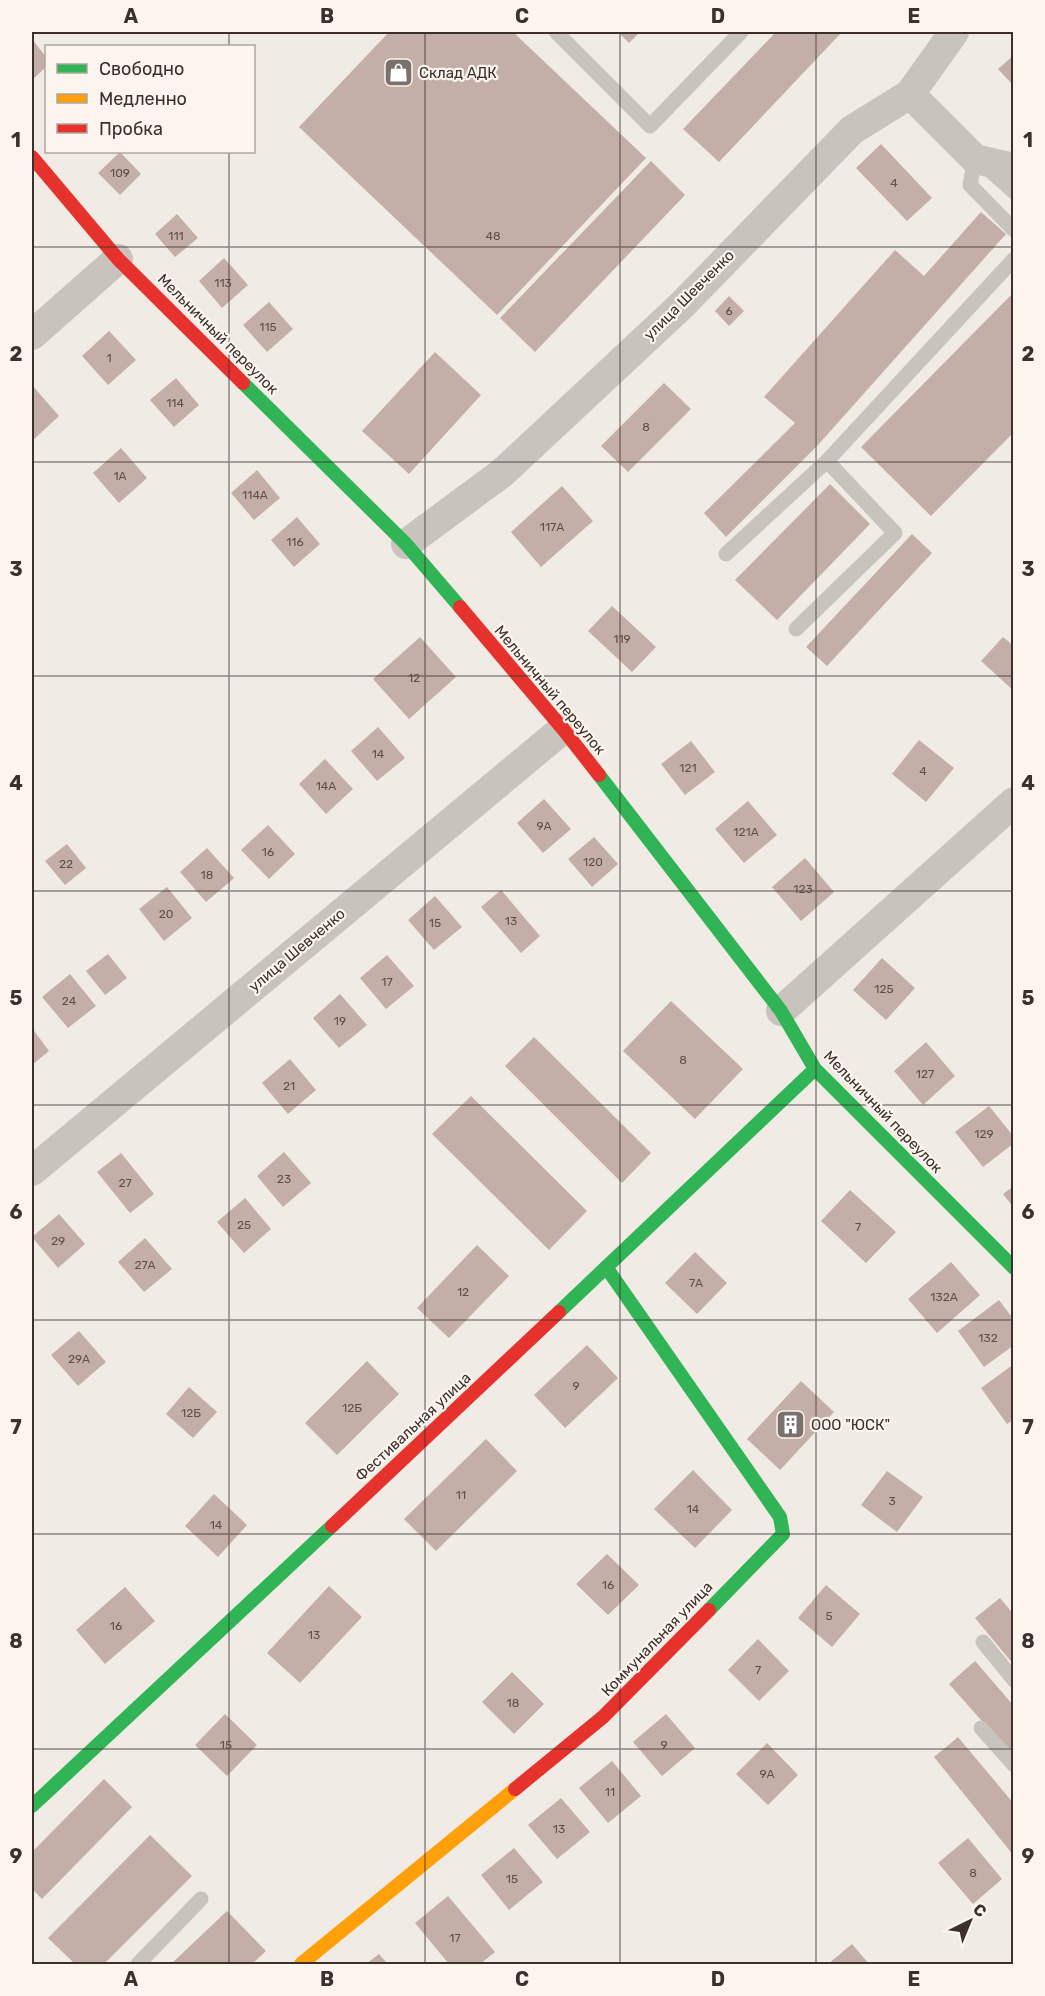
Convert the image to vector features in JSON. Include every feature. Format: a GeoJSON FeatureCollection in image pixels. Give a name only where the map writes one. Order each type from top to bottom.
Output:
{"type":"FeatureCollection","features":[{"type":"Feature","properties":{"kind":"street","name":"улица Шевченко"},"geometry":{"type":"LineString","coordinates":[[406,544],[502,472],[682,304],[852,130],[910,94],[954,32]]}},
{"type":"Feature","properties":{"kind":"street"},"geometry":{"type":"LineString","coordinates":[[910,94],[975,159],[1014,168]]}},
{"type":"Feature","properties":{"kind":"street","name":"Мельничный переулок"},"geometry":{"type":"LineString","coordinates":[[32,158],[118,259],[406,544],[563,729],[781,1011],[815,1069],[1014,1268]]}},
{"type":"Feature","properties":{"kind":"street"},"geometry":{"type":"LineString","coordinates":[[32,334],[118,259]]}},
{"type":"Feature","properties":{"kind":"street","name":"улица Шевченко"},"geometry":{"type":"LineString","coordinates":[[32,1171],[563,729]]}},
{"type":"Feature","properties":{"kind":"street"},"geometry":{"type":"LineString","coordinates":[[781,1011],[1014,802]]}},
{"type":"Feature","properties":{"kind":"street","name":"Фестивальная улица"},"geometry":{"type":"LineString","coordinates":[[32,1806],[815,1069]]}},
{"type":"Feature","properties":{"kind":"street","name":"Коммунальная улица"},"geometry":{"type":"LineString","coordinates":[[302,1965],[603,1717],[783,1534],[780,1517],[606,1267]]}},
{"type":"Feature","properties":{"kind":"lane"},"geometry":{"type":"LineString","coordinates":[[556,32],[650,126],[741,32]]}},
{"type":"Feature","properties":{"kind":"lane"},"geometry":{"type":"LineString","coordinates":[[1014,192],[975,159],[970,184],[1014,230]]}},
{"type":"Feature","properties":{"kind":"lane"},"geometry":{"type":"LineString","coordinates":[[726,554],[827,461],[1014,260]]}},
{"type":"Feature","properties":{"kind":"lane"},"geometry":{"type":"LineString","coordinates":[[796,629],[895,533],[827,461]]}},
{"type":"Feature","properties":{"kind":"lane"},"geometry":{"type":"LineString","coordinates":[[983,1642],[1014,1680]]}},
{"type":"Feature","properties":{"kind":"lane"},"geometry":{"type":"LineString","coordinates":[[981,1728],[1014,1766]]}},
{"type":"Feature","properties":{"kind":"lane"},"geometry":{"type":"LineString","coordinates":[[138,1965],[201,1899]]}},
{"type":"Feature","properties":{"kind":"building"},"geometry":{"type":"Polygon","coordinates":[[[389,32],[513,32],[646,158],[497,315],[299,127],[389,32]]]}},
{"type":"Feature","properties":{"kind":"building"},"geometry":{"type":"Polygon","coordinates":[[[618,32],[640,32],[629,43],[618,32]]]}},
{"type":"Feature","properties":{"kind":"building"},"geometry":{"type":"Polygon","coordinates":[[[776,32],[842,32],[719,162],[683,129],[776,32]]]}},
{"type":"Feature","properties":{"kind":"building"},"geometry":{"type":"Polygon","coordinates":[[[32,39],[45,56],[45,68],[32,80],[32,39]]]}},
{"type":"Feature","properties":{"kind":"building"},"geometry":{"type":"Polygon","coordinates":[[[1014,55],[1014,86],[998,69],[1014,55]]]}},
{"type":"Feature","properties":{"kind":"building"},"geometry":{"type":"Polygon","coordinates":[[[881,144],[932,198],[907,221],[856,168],[881,144]]]}},
{"type":"Feature","properties":{"kind":"building"},"geometry":{"type":"Polygon","coordinates":[[[121,153],[141,174],[120,195],[98,173],[121,153]]]}},
{"type":"Feature","properties":{"kind":"building"},"geometry":{"type":"Polygon","coordinates":[[[651,161],[685,195],[535,352],[500,318],[651,161]]]}},
{"type":"Feature","properties":{"kind":"building"},"geometry":{"type":"Polygon","coordinates":[[[981,212],[1006,234],[818,445],[726,537],[704,513],[795,423],[764,397],[895,250],[924,276],[981,212]]]}},
{"type":"Feature","properties":{"kind":"building"},"geometry":{"type":"Polygon","coordinates":[[[177,214],[198,238],[175,257],[155,234],[177,214]]]}},
{"type":"Feature","properties":{"kind":"building"},"geometry":{"type":"Polygon","coordinates":[[[224,258],[248,285],[222,308],[199,281],[224,258]]]}},
{"type":"Feature","properties":{"kind":"building"},"geometry":{"type":"Polygon","coordinates":[[[1014,292],[1014,432],[931,516],[861,447],[1014,292]]]}},
{"type":"Feature","properties":{"kind":"building"},"geometry":{"type":"Polygon","coordinates":[[[729,296],[744,311],[729,326],[715,311],[729,296]]]}},
{"type":"Feature","properties":{"kind":"building"},"geometry":{"type":"Polygon","coordinates":[[[269,302],[293,329],[267,352],[243,325],[269,302]]]}},
{"type":"Feature","properties":{"kind":"building"},"geometry":{"type":"Polygon","coordinates":[[[109,331],[136,360],[108,385],[82,356],[109,331]]]}},
{"type":"Feature","properties":{"kind":"building"},"geometry":{"type":"Polygon","coordinates":[[[435,352],[481,395],[409,474],[362,431],[435,352]]]}},
{"type":"Feature","properties":{"kind":"building"},"geometry":{"type":"Polygon","coordinates":[[[176,378],[199,405],[174,427],[150,400],[176,378]]]}},
{"type":"Feature","properties":{"kind":"building"},"geometry":{"type":"Polygon","coordinates":[[[664,383],[691,409],[628,472],[601,446],[664,383]]]}},
{"type":"Feature","properties":{"kind":"building"},"geometry":{"type":"Polygon","coordinates":[[[32,385],[59,416],[32,441],[32,385]]]}},
{"type":"Feature","properties":{"kind":"building"},"geometry":{"type":"Polygon","coordinates":[[[121,448],[147,478],[119,503],[93,473],[121,448]]]}},
{"type":"Feature","properties":{"kind":"building"},"geometry":{"type":"Polygon","coordinates":[[[257,470],[280,498],[254,520],[231,493],[257,470]]]}},
{"type":"Feature","properties":{"kind":"building"},"geometry":{"type":"Polygon","coordinates":[[[830,484],[870,524],[777,620],[735,580],[830,484]]]}},
{"type":"Feature","properties":{"kind":"building"},"geometry":{"type":"Polygon","coordinates":[[[562,486],[593,521],[541,567],[511,532],[562,486]]]}},
{"type":"Feature","properties":{"kind":"building"},"geometry":{"type":"Polygon","coordinates":[[[297,517],[320,544],[294,567],[271,540],[297,517]]]}},
{"type":"Feature","properties":{"kind":"building"},"geometry":{"type":"Polygon","coordinates":[[[912,534],[932,553],[827,666],[806,647],[912,534]]]}},
{"type":"Feature","properties":{"kind":"building"},"geometry":{"type":"Polygon","coordinates":[[[612,606],[656,647],[632,672],[588,631],[612,606]]]}},
{"type":"Feature","properties":{"kind":"building"},"geometry":{"type":"Polygon","coordinates":[[[420,637],[456,677],[409,719],[373,679],[420,637]]]}},
{"type":"Feature","properties":{"kind":"building"},"geometry":{"type":"Polygon","coordinates":[[[1003,637],[1014,646],[1014,691],[981,661],[1003,637]]]}},
{"type":"Feature","properties":{"kind":"building"},"geometry":{"type":"Polygon","coordinates":[[[378,727],[405,758],[377,781],[351,751],[378,727]]]}},
{"type":"Feature","properties":{"kind":"building"},"geometry":{"type":"Polygon","coordinates":[[[919,740],[954,768],[926,802],[892,774],[919,740]]]}},
{"type":"Feature","properties":{"kind":"building"},"geometry":{"type":"Polygon","coordinates":[[[691,741],[715,772],[685,795],[661,764],[691,741]]]}},
{"type":"Feature","properties":{"kind":"building"},"geometry":{"type":"Polygon","coordinates":[[[325,759],[353,789],[326,814],[299,784],[325,759]]]}},
{"type":"Feature","properties":{"kind":"building"},"geometry":{"type":"Polygon","coordinates":[[[544,799],[571,829],[543,853],[517,823],[544,799]]]}},
{"type":"Feature","properties":{"kind":"building"},"geometry":{"type":"Polygon","coordinates":[[[748,801],[777,835],[744,863],[715,829],[748,801]]]}},
{"type":"Feature","properties":{"kind":"building"},"geometry":{"type":"Polygon","coordinates":[[[268,825],[295,854],[269,879],[241,850],[268,825]]]}},
{"type":"Feature","properties":{"kind":"building"},"geometry":{"type":"Polygon","coordinates":[[[594,837],[618,864],[592,887],[568,859],[594,837]]]}},
{"type":"Feature","properties":{"kind":"building"},"geometry":{"type":"Polygon","coordinates":[[[67,844],[86,868],[65,885],[45,861],[67,844]]]}},
{"type":"Feature","properties":{"kind":"building"},"geometry":{"type":"Polygon","coordinates":[[[207,848],[234,878],[206,902],[180,872],[207,848]]]}},
{"type":"Feature","properties":{"kind":"building"},"geometry":{"type":"Polygon","coordinates":[[[805,858],[834,892],[801,921],[772,887],[805,858]]]}},
{"type":"Feature","properties":{"kind":"building"},"geometry":{"type":"Polygon","coordinates":[[[167,887],[192,918],[164,941],[139,909],[167,887]]]}},
{"type":"Feature","properties":{"kind":"building"},"geometry":{"type":"Polygon","coordinates":[[[501,890],[540,936],[521,953],[481,907],[501,890]]]}},
{"type":"Feature","properties":{"kind":"building"},"geometry":{"type":"Polygon","coordinates":[[[435,896],[462,927],[434,950],[408,920],[435,896]]]}},
{"type":"Feature","properties":{"kind":"building"},"geometry":{"type":"Polygon","coordinates":[[[108,954],[127,978],[105,995],[86,971],[108,954]]]}},
{"type":"Feature","properties":{"kind":"building"},"geometry":{"type":"Polygon","coordinates":[[[387,955],[414,986],[386,1009],[360,978],[387,955]]]}},
{"type":"Feature","properties":{"kind":"building"},"geometry":{"type":"Polygon","coordinates":[[[882,958],[915,988],[886,1020],[853,990],[882,958]]]}},
{"type":"Feature","properties":{"kind":"building"},"geometry":{"type":"Polygon","coordinates":[[[70,974],[96,1006],[68,1028],[42,997],[70,974]]]}},
{"type":"Feature","properties":{"kind":"building"},"geometry":{"type":"Polygon","coordinates":[[[340,994],[367,1025],[339,1048],[313,1018],[340,994]]]}},
{"type":"Feature","properties":{"kind":"building"},"geometry":{"type":"Polygon","coordinates":[[[671,1001],[743,1069],[695,1119],[623,1051],[671,1001]]]}},
{"type":"Feature","properties":{"kind":"building"},"geometry":{"type":"Polygon","coordinates":[[[32,1028],[49,1051],[32,1065],[32,1028]]]}},
{"type":"Feature","properties":{"kind":"building"},"geometry":{"type":"Polygon","coordinates":[[[534,1037],[651,1153],[622,1183],[505,1066],[534,1037]]]}},
{"type":"Feature","properties":{"kind":"building"},"geometry":{"type":"Polygon","coordinates":[[[926,1042],[955,1076],[923,1105],[894,1071],[926,1042]]]}},
{"type":"Feature","properties":{"kind":"building"},"geometry":{"type":"Polygon","coordinates":[[[290,1059],[316,1090],[288,1114],[262,1083],[290,1059]]]}},
{"type":"Feature","properties":{"kind":"building"},"geometry":{"type":"Polygon","coordinates":[[[471,1096],[587,1211],[549,1250],[432,1134],[471,1096]]]}},
{"type":"Feature","properties":{"kind":"building"},"geometry":{"type":"Polygon","coordinates":[[[989,1106],[1014,1137],[1014,1143],[983,1167],[955,1132],[989,1106]]]}},
{"type":"Feature","properties":{"kind":"building"},"geometry":{"type":"Polygon","coordinates":[[[284,1152],[311,1183],[283,1207],[257,1176],[284,1152]]]}},
{"type":"Feature","properties":{"kind":"building"},"geometry":{"type":"Polygon","coordinates":[[[121,1153],[154,1194],[130,1213],[97,1172],[121,1153]]]}},
{"type":"Feature","properties":{"kind":"building"},"geometry":{"type":"Polygon","coordinates":[[[1014,1186],[1014,1208],[1003,1194],[1014,1186]]]}},
{"type":"Feature","properties":{"kind":"building"},"geometry":{"type":"Polygon","coordinates":[[[850,1190],[896,1232],[866,1263],[821,1221],[850,1190]]]}},
{"type":"Feature","properties":{"kind":"building"},"geometry":{"type":"Polygon","coordinates":[[[245,1198],[271,1229],[244,1253],[217,1222],[245,1198]]]}},
{"type":"Feature","properties":{"kind":"building"},"geometry":{"type":"Polygon","coordinates":[[[59,1214],[85,1244],[58,1268],[32,1237],[59,1214]]]}},
{"type":"Feature","properties":{"kind":"building"},"geometry":{"type":"Polygon","coordinates":[[[145,1238],[172,1269],[144,1292],[118,1262],[145,1238]]]}},
{"type":"Feature","properties":{"kind":"building"},"geometry":{"type":"Polygon","coordinates":[[[477,1245],[509,1276],[449,1338],[417,1308],[477,1245]]]}},
{"type":"Feature","properties":{"kind":"building"},"geometry":{"type":"Polygon","coordinates":[[[695,1252],[727,1283],[697,1314],[665,1283],[695,1252]]]}},
{"type":"Feature","properties":{"kind":"building"},"geometry":{"type":"Polygon","coordinates":[[[951,1262],[980,1295],[937,1333],[908,1299],[951,1262]]]}},
{"type":"Feature","properties":{"kind":"building"},"geometry":{"type":"Polygon","coordinates":[[[999,1300],[1014,1320],[1014,1345],[984,1367],[958,1331],[999,1300]]]}},
{"type":"Feature","properties":{"kind":"building"},"geometry":{"type":"Polygon","coordinates":[[[79,1331],[106,1362],[78,1386],[51,1355],[79,1331]]]}},
{"type":"Feature","properties":{"kind":"building"},"geometry":{"type":"Polygon","coordinates":[[[587,1345],[618,1378],[565,1428],[534,1395],[587,1345]]]}},
{"type":"Feature","properties":{"kind":"building"},"geometry":{"type":"Polygon","coordinates":[[[367,1361],[399,1394],[337,1455],[305,1423],[367,1361]]]}},
{"type":"Feature","properties":{"kind":"building"},"geometry":{"type":"Polygon","coordinates":[[[1014,1364],[1014,1419],[1007,1424],[981,1388],[1014,1364]]]}},
{"type":"Feature","properties":{"kind":"building","name":"ООО \"ЮСК\""},"geometry":{"type":"Polygon","coordinates":[[[801,1381],[834,1412],[780,1470],[747,1439],[801,1381]]]}},
{"type":"Feature","properties":{"kind":"building"},"geometry":{"type":"Polygon","coordinates":[[[189,1387],[217,1412],[193,1438],[166,1414],[189,1387]]]}},
{"type":"Feature","properties":{"kind":"building"},"geometry":{"type":"Polygon","coordinates":[[[486,1439],[517,1471],[436,1551],[404,1519],[486,1439]]]}},
{"type":"Feature","properties":{"kind":"building"},"geometry":{"type":"Polygon","coordinates":[[[693,1470],[732,1510],[695,1548],[654,1509],[693,1470]]]}},
{"type":"Feature","properties":{"kind":"building"},"geometry":{"type":"Polygon","coordinates":[[[887,1471],[923,1497],[897,1532],[861,1505],[887,1471]]]}},
{"type":"Feature","properties":{"kind":"building"},"geometry":{"type":"Polygon","coordinates":[[[214,1494],[247,1525],[218,1557],[185,1526],[214,1494]]]}},
{"type":"Feature","properties":{"kind":"building"},"geometry":{"type":"Polygon","coordinates":[[[607,1554],[639,1585],[608,1615],[576,1584],[607,1554]]]}},
{"type":"Feature","properties":{"kind":"building"},"geometry":{"type":"Polygon","coordinates":[[[826,1585],[860,1614],[832,1647],[798,1618],[826,1585]]]}},
{"type":"Feature","properties":{"kind":"building"},"geometry":{"type":"Polygon","coordinates":[[[329,1586],[362,1617],[300,1683],[267,1653],[329,1586]]]}},
{"type":"Feature","properties":{"kind":"building"},"geometry":{"type":"Polygon","coordinates":[[[125,1587],[155,1621],[105,1664],[76,1630],[125,1587]]]}},
{"type":"Feature","properties":{"kind":"building"},"geometry":{"type":"Polygon","coordinates":[[[1000,1598],[1014,1615],[1014,1665],[975,1618],[1000,1598]]]}},
{"type":"Feature","properties":{"kind":"building"},"geometry":{"type":"Polygon","coordinates":[[[758,1639],[789,1671],[759,1701],[728,1670],[758,1639]]]}},
{"type":"Feature","properties":{"kind":"building"},"geometry":{"type":"Polygon","coordinates":[[[975,1661],[1014,1706],[1014,1757],[949,1684],[975,1661]]]}},
{"type":"Feature","properties":{"kind":"building"},"geometry":{"type":"Polygon","coordinates":[[[512,1672],[544,1704],[514,1734],[482,1702],[512,1672]]]}},
{"type":"Feature","properties":{"kind":"building"},"geometry":{"type":"Polygon","coordinates":[[[225,1714],[257,1745],[227,1776],[195,1745],[225,1714]]]}},
{"type":"Feature","properties":{"kind":"building"},"geometry":{"type":"Polygon","coordinates":[[[666,1714],[695,1748],[662,1776],[633,1742],[666,1714]]]}},
{"type":"Feature","properties":{"kind":"building"},"geometry":{"type":"Polygon","coordinates":[[[958,1737],[1014,1804],[1014,1856],[934,1757],[958,1737]]]}},
{"type":"Feature","properties":{"kind":"building"},"geometry":{"type":"Polygon","coordinates":[[[767,1743],[798,1775],[768,1805],[736,1774],[767,1743]]]}},
{"type":"Feature","properties":{"kind":"building"},"geometry":{"type":"Polygon","coordinates":[[[612,1761],[641,1796],[608,1823],[579,1788],[612,1761]]]}},
{"type":"Feature","properties":{"kind":"building"},"geometry":{"type":"Polygon","coordinates":[[[104,1779],[132,1807],[42,1899],[32,1889],[32,1852],[104,1779]]]}},
{"type":"Feature","properties":{"kind":"building"},"geometry":{"type":"Polygon","coordinates":[[[561,1798],[590,1832],[557,1859],[528,1825],[561,1798]]]}},
{"type":"Feature","properties":{"kind":"building"},"geometry":{"type":"Polygon","coordinates":[[[150,1835],[192,1876],[104,1964],[75,1964],[48,1938],[150,1835]]]}},
{"type":"Feature","properties":{"kind":"building"},"geometry":{"type":"Polygon","coordinates":[[[968,1838],[1002,1879],[973,1904],[938,1863],[968,1838]]]}},
{"type":"Feature","properties":{"kind":"building"},"geometry":{"type":"Polygon","coordinates":[[[514,1848],[543,1882],[509,1910],[481,1875],[514,1848]]]}},
{"type":"Feature","properties":{"kind":"building"},"geometry":{"type":"Polygon","coordinates":[[[448,1896],[495,1952],[480,1964],[449,1964],[415,1923],[448,1896]]]}},
{"type":"Feature","properties":{"kind":"building"},"geometry":{"type":"Polygon","coordinates":[[[227,1911],[266,1951],[252,1964],[171,1964],[227,1911]]]}},
{"type":"Feature","properties":{"kind":"building"},"geometry":{"type":"Polygon","coordinates":[[[852,1944],[869,1964],[828,1964],[852,1944]]]}},
{"type":"Feature","properties":{"kind":"building"},"geometry":{"type":"Polygon","coordinates":[[[379,1954],[388,1964],[366,1964],[379,1954]]]}},
{"type":"Feature","properties":{"kind":"traffic: fast"},"geometry":{"type":"LineString","coordinates":[[243,383],[406,544],[460,607]]}},
{"type":"Feature","properties":{"kind":"traffic: fast"},"geometry":{"type":"LineString","coordinates":[[599,775],[781,1011],[815,1069],[1014,1268]]}},
{"type":"Feature","properties":{"kind":"traffic: fast"},"geometry":{"type":"LineString","coordinates":[[559,1312],[815,1069]]}},
{"type":"Feature","properties":{"kind":"traffic: fast"},"geometry":{"type":"LineString","coordinates":[[606,1267],[780,1517],[783,1534],[709,1610]]}},
{"type":"Feature","properties":{"kind":"traffic: fast"},"geometry":{"type":"LineString","coordinates":[[32,1806],[332,1526]]}},
{"type":"Feature","properties":{"kind":"traffic: slow"},"geometry":{"type":"LineString","coordinates":[[301,1964],[515,1789]]}},
{"type":"Feature","properties":{"kind":"traffic: jam"},"geometry":{"type":"LineString","coordinates":[[32,157],[118,259],[243,383]]}},
{"type":"Feature","properties":{"kind":"traffic: jam"},"geometry":{"type":"LineString","coordinates":[[460,607],[599,775]]}},
{"type":"Feature","properties":{"kind":"traffic: jam"},"geometry":{"type":"LineString","coordinates":[[332,1526],[559,1312]]}},
{"type":"Feature","properties":{"kind":"traffic: jam"},"geometry":{"type":"LineString","coordinates":[[515,1789],[603,1717],[709,1610]]}},
{"type":"Feature","properties":{"kind":"place","name":"Склад АДК"},"geometry":{"type":"Point","coordinates":[398,73]}},
{"type":"Feature","properties":{"kind":"place","name":"ООО \"ЮСК\""},"geometry":{"type":"Point","coordinates":[790,1425]}}]}
